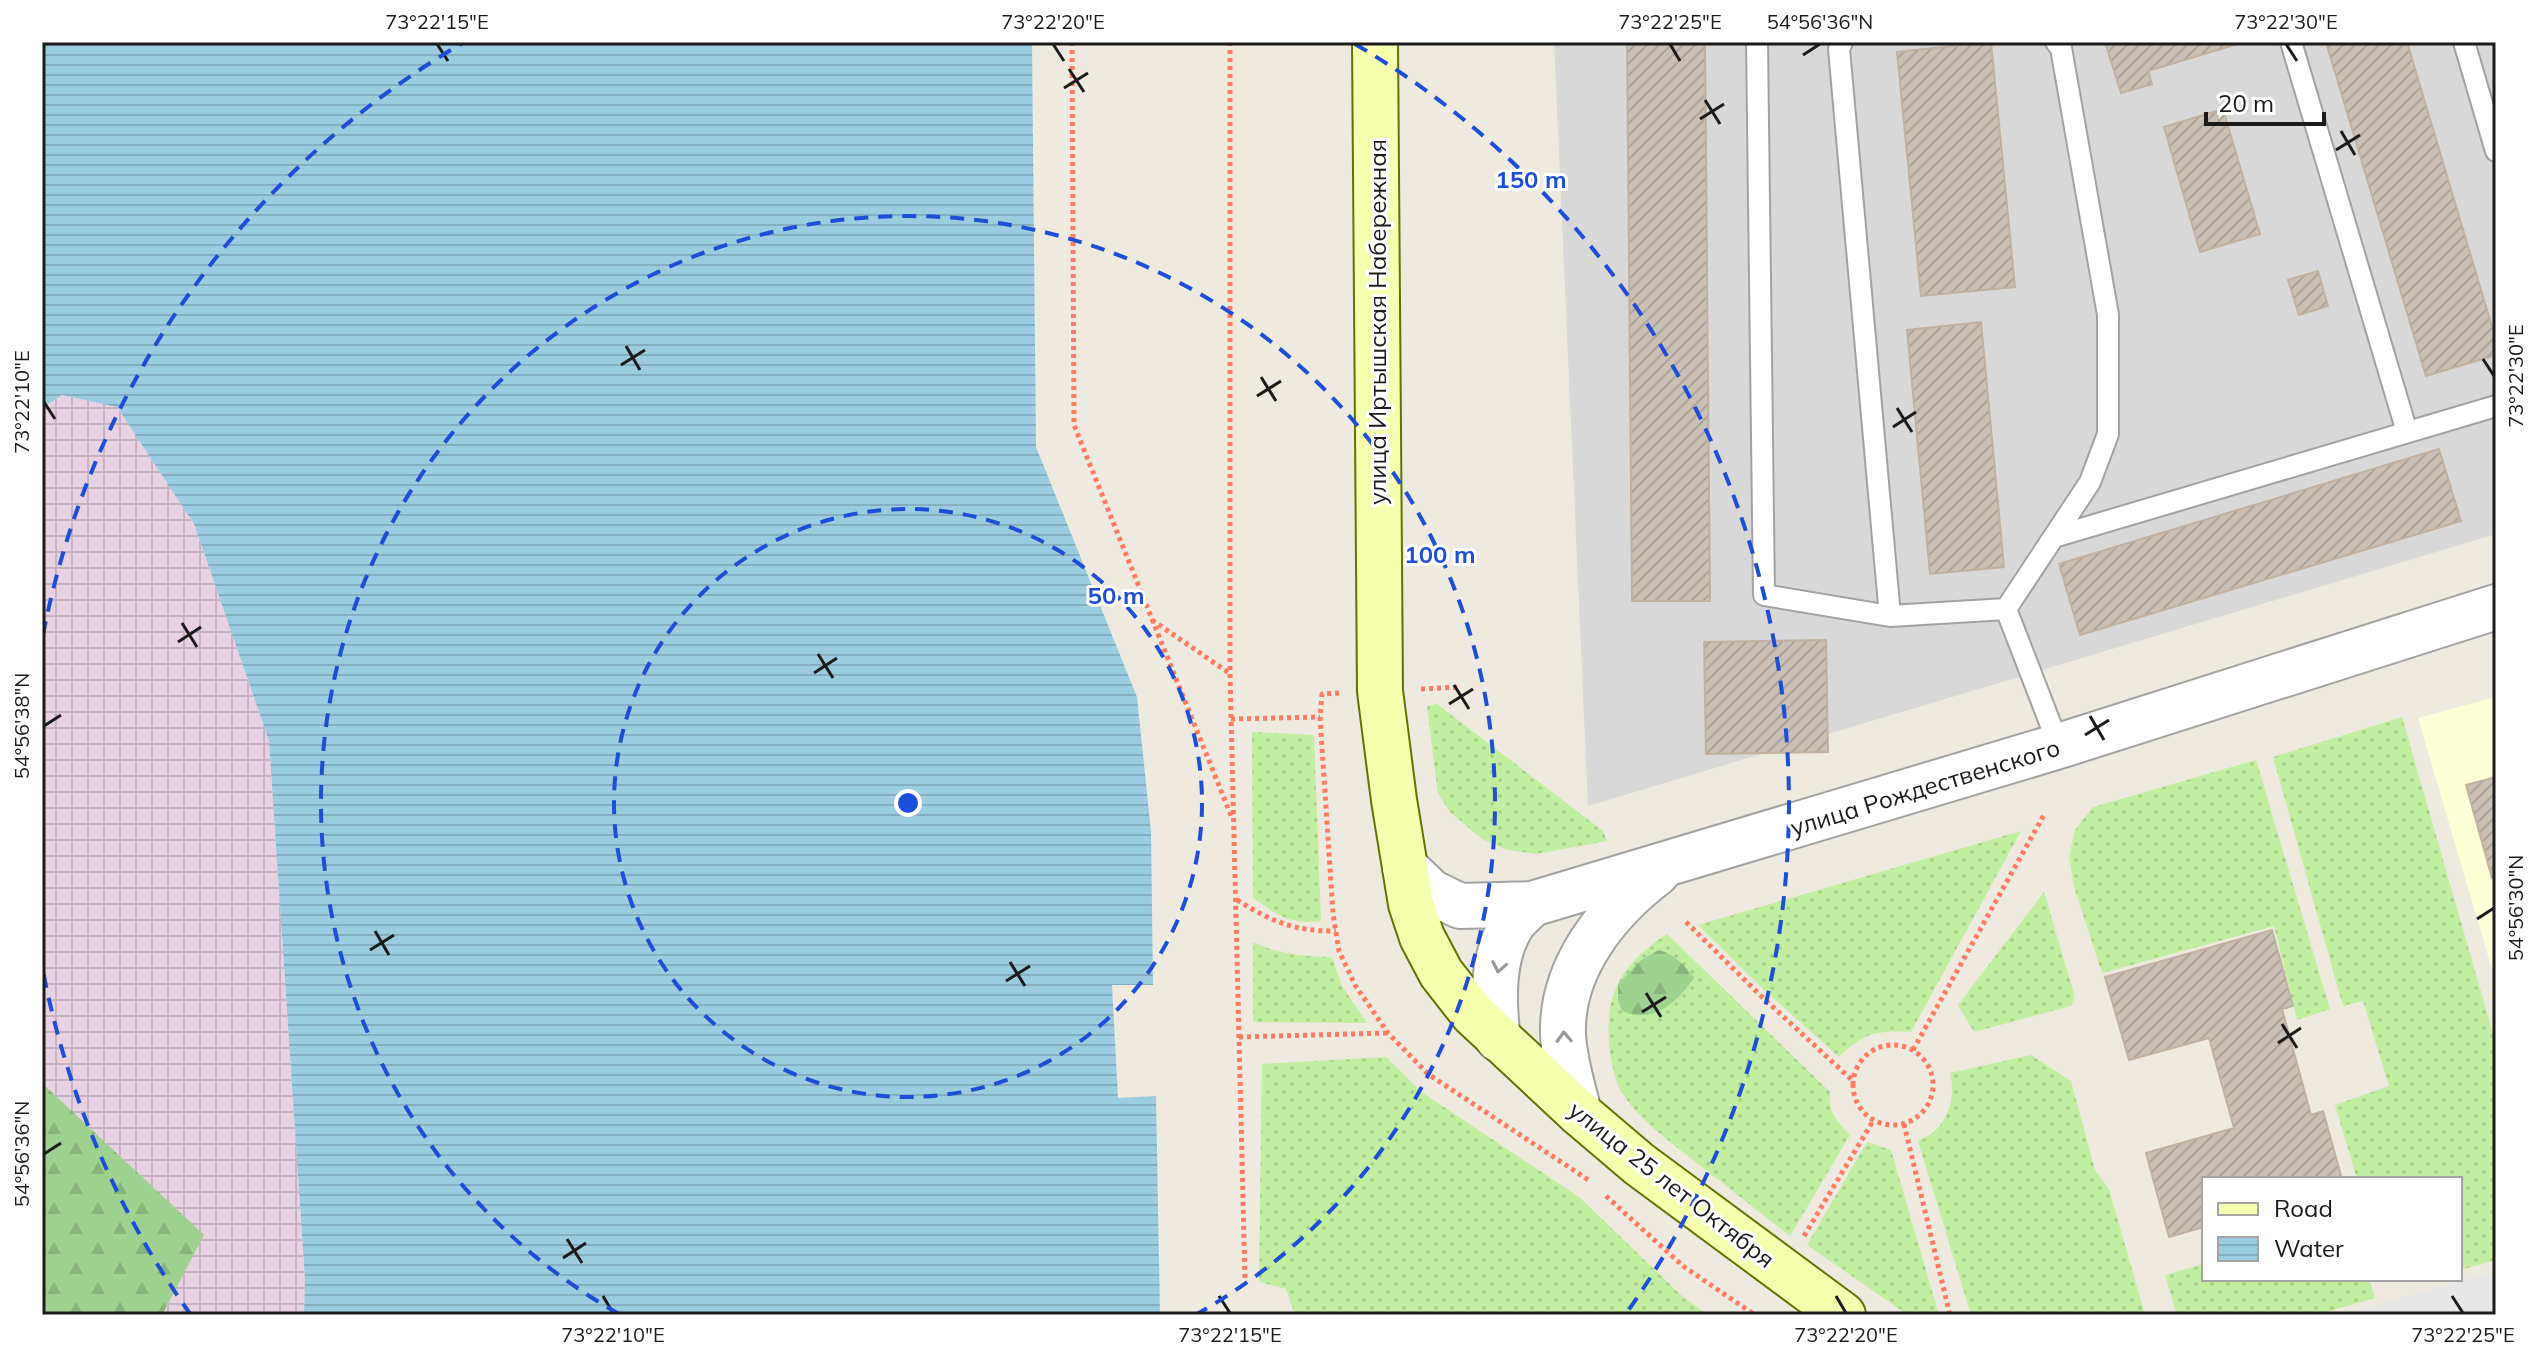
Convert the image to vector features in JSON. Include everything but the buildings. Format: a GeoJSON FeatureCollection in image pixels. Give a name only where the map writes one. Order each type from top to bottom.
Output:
{"type":"FeatureCollection","features":[{"type":"Feature","properties":{"kind":"main road","name":"улица Иртышская Набережная"},"geometry":{"type":"LineString","coordinates":[[1375,42],[1380,691],[1411,904],[1422,937],[1441,973],[1485,1026]]}},
{"type":"Feature","properties":{"kind":"main road","name":"улица 25 лет Октября"},"geometry":{"type":"LineString","coordinates":[[1485,1026],[1639,1164],[1843,1315]]}},
{"type":"Feature","properties":{"kind":"street","name":"улица Рождественского"},"geometry":{"type":"LineString","coordinates":[[1405,867],[1431,892],[1460,906],[1532,904],[2059,746],[2496,607]]}},
{"type":"Feature","properties":{"kind":"street"},"geometry":{"type":"LineString","coordinates":[[1579,1113],[1563,1032],[1565,1006],[1572,984],[1582,957],[1599,930],[1631,894],[1668,864]]}},
{"type":"Feature","properties":{"kind":"street"},"geometry":{"type":"LineString","coordinates":[[1485,1026],[1494,1008],[1503,945],[1514,922],[1532,904]]}},
{"type":"Feature","properties":{"kind":"lane"},"geometry":{"type":"LineString","coordinates":[[1757,42],[1764,595],[1890,616],[2006,609]]}},
{"type":"Feature","properties":{"kind":"lane"},"geometry":{"type":"LineString","coordinates":[[1842,42],[1839,49],[1890,616]]}},
{"type":"Feature","properties":{"kind":"lane"},"geometry":{"type":"LineString","coordinates":[[2006,609],[2090,482],[2108,434],[2108,315],[2061,48],[2056,42]]}},
{"type":"Feature","properties":{"kind":"lane"},"geometry":{"type":"LineString","coordinates":[[2291,42],[2407,432]]}},
{"type":"Feature","properties":{"kind":"lane"},"geometry":{"type":"LineString","coordinates":[[2464,42],[2496,151]]}},
{"type":"Feature","properties":{"kind":"lane"},"geometry":{"type":"LineString","coordinates":[[2054,537],[2496,406]]}},
{"type":"Feature","properties":{"kind":"lane"},"geometry":{"type":"LineString","coordinates":[[2006,609],[2059,746]]}},
{"type":"Feature","properties":{"kind":"path"},"geometry":{"type":"LineString","coordinates":[[1072,42],[1074,425],[1234,822]]}},
{"type":"Feature","properties":{"kind":"path"},"geometry":{"type":"LineString","coordinates":[[1230,42],[1230,674],[1245,1280]]}},
{"type":"Feature","properties":{"kind":"path"},"geometry":{"type":"LineString","coordinates":[[1152,620],[1230,674]]}},
{"type":"Feature","properties":{"kind":"path"},"geometry":{"type":"LineString","coordinates":[[1231,719],[1320,717]]}},
{"type":"Feature","properties":{"kind":"path"},"geometry":{"type":"LineString","coordinates":[[1913,1050],[2045,813]]}},
{"type":"Feature","properties":{"kind":"path"},"geometry":{"type":"LineString","coordinates":[[1236,900],[1270,920],[1308,931],[1336,931]]}},
{"type":"Feature","properties":{"kind":"path"},"geometry":{"type":"LineString","coordinates":[[1686,922],[1853,1081]]}},
{"type":"Feature","properties":{"kind":"path"},"geometry":{"type":"LineString","coordinates":[[1239,1037],[1388,1033]]}},
{"type":"Feature","properties":{"kind":"path"},"geometry":{"type":"LineString","coordinates":[[1898,1046],[1913,1050],[1925,1061],[1932,1075],[1933,1090],[1928,1105],[1918,1117],[1904,1124],[1888,1125],[1873,1121],[1854,1096],[1853,1081],[1858,1065],[1868,1054],[1882,1047],[1898,1046]]}},
{"type":"Feature","properties":{"kind":"path"},"geometry":{"type":"LineString","coordinates":[[1797,1248],[1873,1121]]}},
{"type":"Feature","properties":{"kind":"path"},"geometry":{"type":"LineString","coordinates":[[1904,1124],[1950,1315]]}},
{"type":"Feature","properties":{"kind":"shaded area"},"geometry":{"type":"Polygon","coordinates":[[[1554,42],[2496,42],[2496,534],[1588,806],[1554,42]]]}},
{"type":"Feature","properties":{"kind":"shaded area"},"geometry":{"type":"Polygon","coordinates":[[[62,395],[117,406],[194,524],[269,741],[305,1280],[304,1315],[42,1315],[42,408],[62,395]]]}},
{"type":"Feature","properties":{"kind":"shaded area"},"geometry":{"type":"Polygon","coordinates":[[[2496,697],[2496,983],[2418,718],[2496,697]]]}},
{"type":"Feature","properties":{"kind":"shaded area"},"geometry":{"type":"Polygon","coordinates":[[[2496,1271],[2496,1315],[2341,1315],[2462,1281],[2496,1271]]]}},
{"type":"Feature","properties":{"kind":"green space"},"geometry":{"type":"Polygon","coordinates":[[[1437,704],[1603,831],[1607,841],[1536,854],[1507,850],[1482,839],[1450,812],[1438,793],[1427,706],[1437,704]]]}},
{"type":"Feature","properties":{"kind":"green space"},"geometry":{"type":"Polygon","coordinates":[[[2402,717],[2496,1044],[2496,1260],[2462,1269],[2462,1177],[2356,1177],[2335,1105],[2389,1086],[2363,1001],[2343,1006],[2273,757],[2402,717]]]}},
{"type":"Feature","properties":{"kind":"green space"},"geometry":{"type":"Polygon","coordinates":[[[1252,732],[1314,735],[1321,921],[1292,920],[1253,898],[1252,732]]]}},
{"type":"Feature","properties":{"kind":"green space"},"geometry":{"type":"Polygon","coordinates":[[[2256,760],[2330,1009],[2297,1020],[2274,926],[2102,973],[2074,887],[2069,857],[2075,830],[2093,807],[2256,760]]]}},
{"type":"Feature","properties":{"kind":"green space"},"geometry":{"type":"Polygon","coordinates":[[[2021,831],[1911,1032],[1871,1035],[1839,1057],[1698,925],[2021,831]]]}},
{"type":"Feature","properties":{"kind":"green space"},"geometry":{"type":"Polygon","coordinates":[[[2044,892],[2075,997],[2071,1006],[1974,1032],[1958,1005],[2044,892]]]}},
{"type":"Feature","properties":{"kind":"green space"},"geometry":{"type":"Polygon","coordinates":[[[1667,934],[1830,1092],[1832,1111],[1850,1135],[1790,1236],[1657,1132],[1630,1104],[1617,1083],[1611,1057],[1609,1014],[1618,983],[1637,958],[1667,934]]]}},
{"type":"Feature","properties":{"kind":"green space"},"geometry":{"type":"Polygon","coordinates":[[[1253,942],[1291,954],[1332,957],[1342,986],[1367,1023],[1253,1022],[1253,942]]]}},
{"type":"Feature","properties":{"kind":"green space"},"geometry":{"type":"Polygon","coordinates":[[[1659,950],[1679,961],[1694,978],[1663,1009],[1644,1015],[1622,1011],[1618,984],[1641,960],[1659,950]]]}},
{"type":"Feature","properties":{"kind":"green space"},"geometry":{"type":"Polygon","coordinates":[[[2031,1055],[2071,1081],[2095,1170],[2109,1189],[2145,1315],[1971,1315],[1918,1141],[1934,1132],[1945,1117],[1952,1095],[1950,1073],[2031,1055]]]}},
{"type":"Feature","properties":{"kind":"green space"},"geometry":{"type":"Polygon","coordinates":[[[1386,1057],[1423,1093],[1579,1197],[1683,1297],[1709,1315],[1307,1315],[1294,1312],[1286,1289],[1259,1282],[1262,1064],[1386,1057]]]}},
{"type":"Feature","properties":{"kind":"green space"},"geometry":{"type":"Polygon","coordinates":[[[42,1083],[204,1235],[162,1315],[42,1315],[42,1083]]]}},
{"type":"Feature","properties":{"kind":"green space"},"geometry":{"type":"Polygon","coordinates":[[[1867,1142],[1891,1150],[1939,1315],[1908,1315],[1807,1245],[1867,1142]]]}},
{"type":"Feature","properties":{"kind":"green space"},"geometry":{"type":"Polygon","coordinates":[[[2202,1265],[2202,1281],[2370,1281],[2375,1298],[2316,1315],[2177,1315],[2165,1275],[2202,1265]]]}},
{"type":"Feature","properties":{"kind":"water"},"geometry":{"type":"Polygon","coordinates":[[[42,42],[1032,42],[1036,447],[1137,697],[1151,832],[1153,985],[1112,985],[1118,1098],[1156,1096],[1160,1315],[304,1315],[305,1280],[269,741],[194,524],[117,407],[62,395],[42,408],[42,42]]]}}]}
